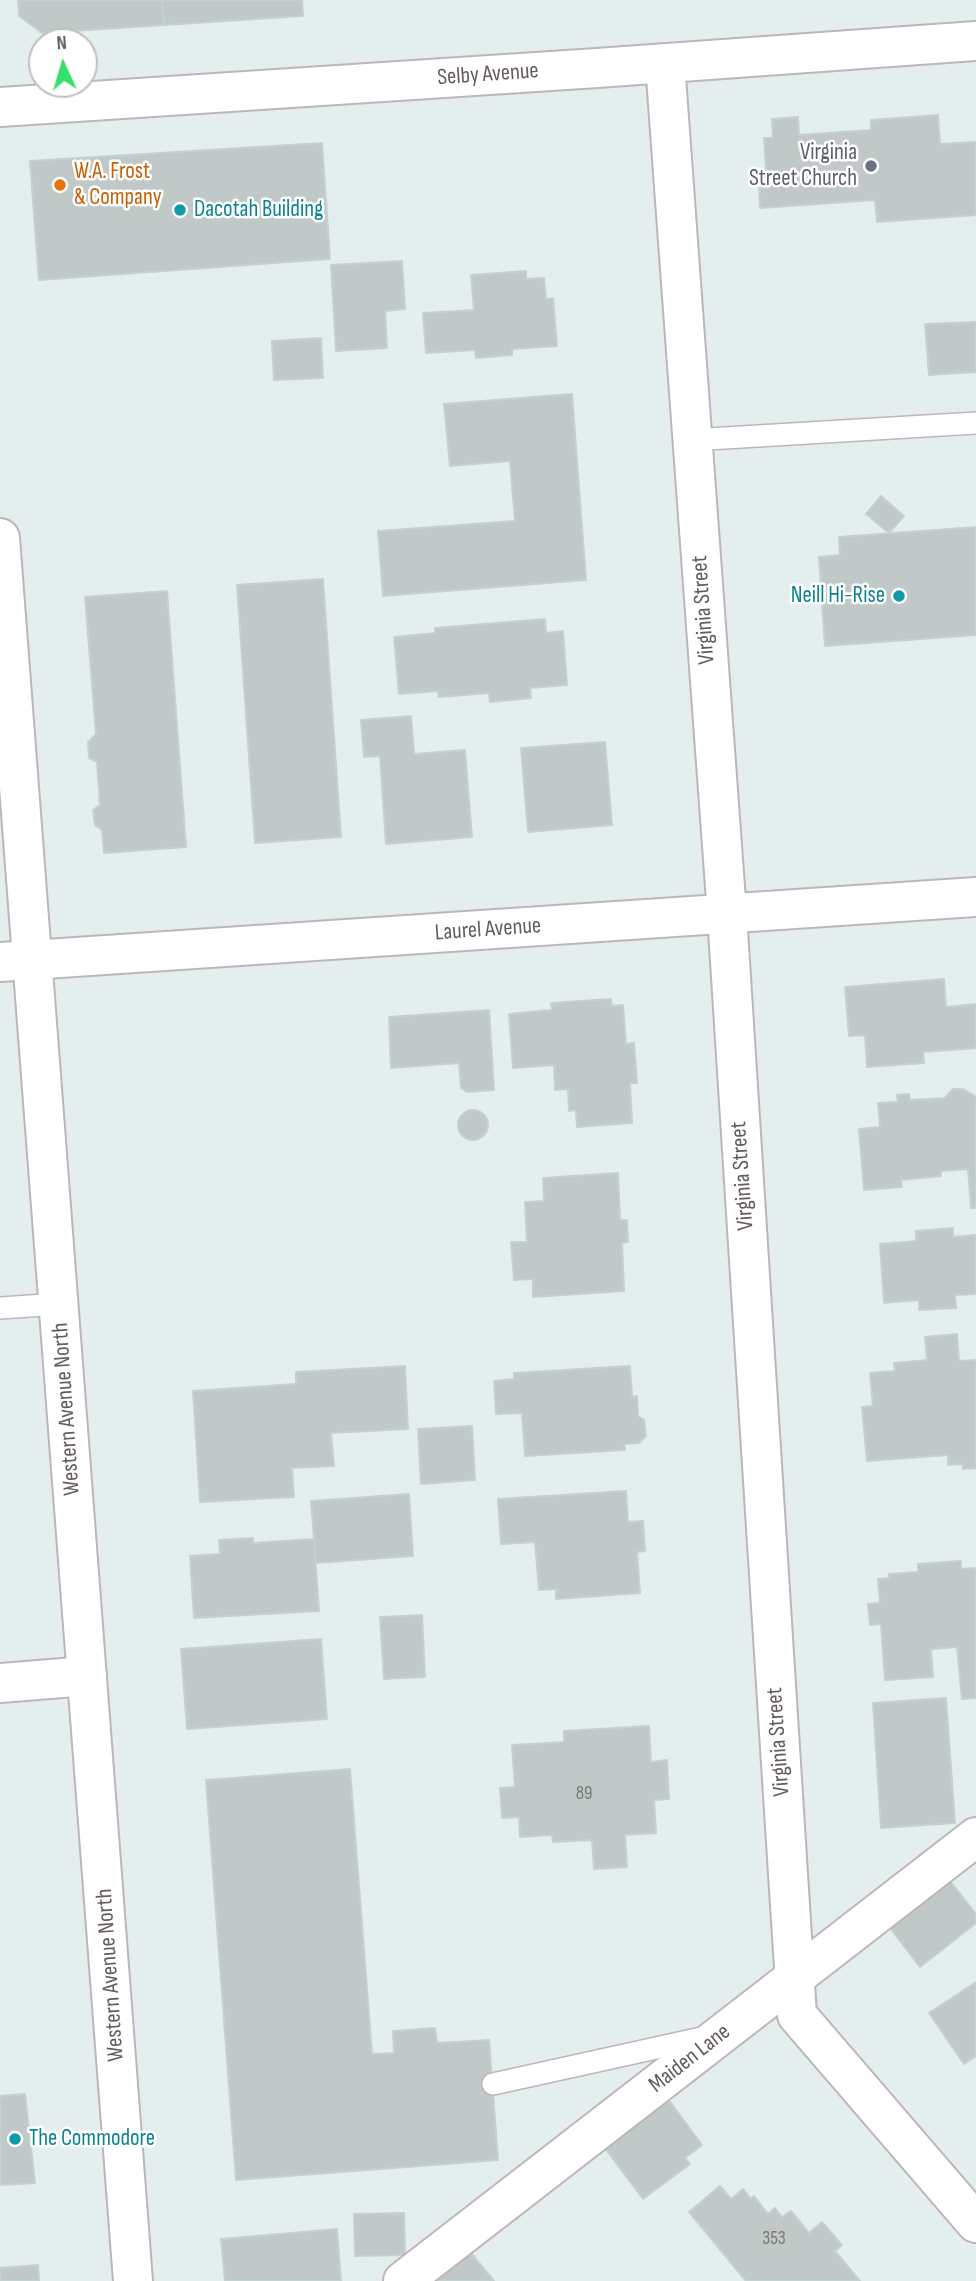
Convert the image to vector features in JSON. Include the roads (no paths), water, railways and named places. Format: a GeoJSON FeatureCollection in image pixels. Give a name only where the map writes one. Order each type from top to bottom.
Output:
{"type":"FeatureCollection","features":[{"type":"Feature","properties":{"kind":"street","name":"Selby Avenue"},"geometry":{"type":"LineString","coordinates":[[0,107],[976,41]]}},
{"type":"Feature","properties":{"kind":"street","name":"Virginia Street"},"geometry":{"type":"LineString","coordinates":[[665,63],[727,914],[797,2015],[976,2223]]}},
{"type":"Feature","properties":{"kind":"street","name":"Western Avenue North"},"geometry":{"type":"LineString","coordinates":[[0,538],[16,961],[59,1304],[134,2281]]}},
{"type":"Feature","properties":{"kind":"street","name":"Laurel Avenue"},"geometry":{"type":"LineString","coordinates":[[16,961],[976,897]]}},
{"type":"Feature","properties":{"kind":"street"},"geometry":{"type":"LineString","coordinates":[[0,1683],[87,1676]]}},
{"type":"Feature","properties":{"kind":"street","name":"Maiden Lane"},"geometry":{"type":"LineString","coordinates":[[403,2281],[976,1837]]}},
{"type":"Feature","properties":{"kind":"lane"},"geometry":{"type":"LineString","coordinates":[[691,440],[976,423]]}},
{"type":"Feature","properties":{"kind":"lane"},"geometry":{"type":"LineString","coordinates":[[0,1308],[59,1304]]}},
{"type":"Feature","properties":{"kind":"lane"},"geometry":{"type":"LineString","coordinates":[[493,2084],[724,2033]]}},
{"type":"Feature","properties":{"kind":"place","name":"Virginia Street Church"},"geometry":{"type":"Point","coordinates":[871,166]}},
{"type":"Feature","properties":{"kind":"place","name":"W.A. Frost & Company"},"geometry":{"type":"Point","coordinates":[60,185]}},
{"type":"Feature","properties":{"kind":"place","name":"Dacotah Building"},"geometry":{"type":"Point","coordinates":[180,210]}},
{"type":"Feature","properties":{"kind":"place","name":"Neill Hi-Rise"},"geometry":{"type":"Point","coordinates":[899,596]}},
{"type":"Feature","properties":{"kind":"place","name":"The Commodore"},"geometry":{"type":"Point","coordinates":[15,2139]}}]}
